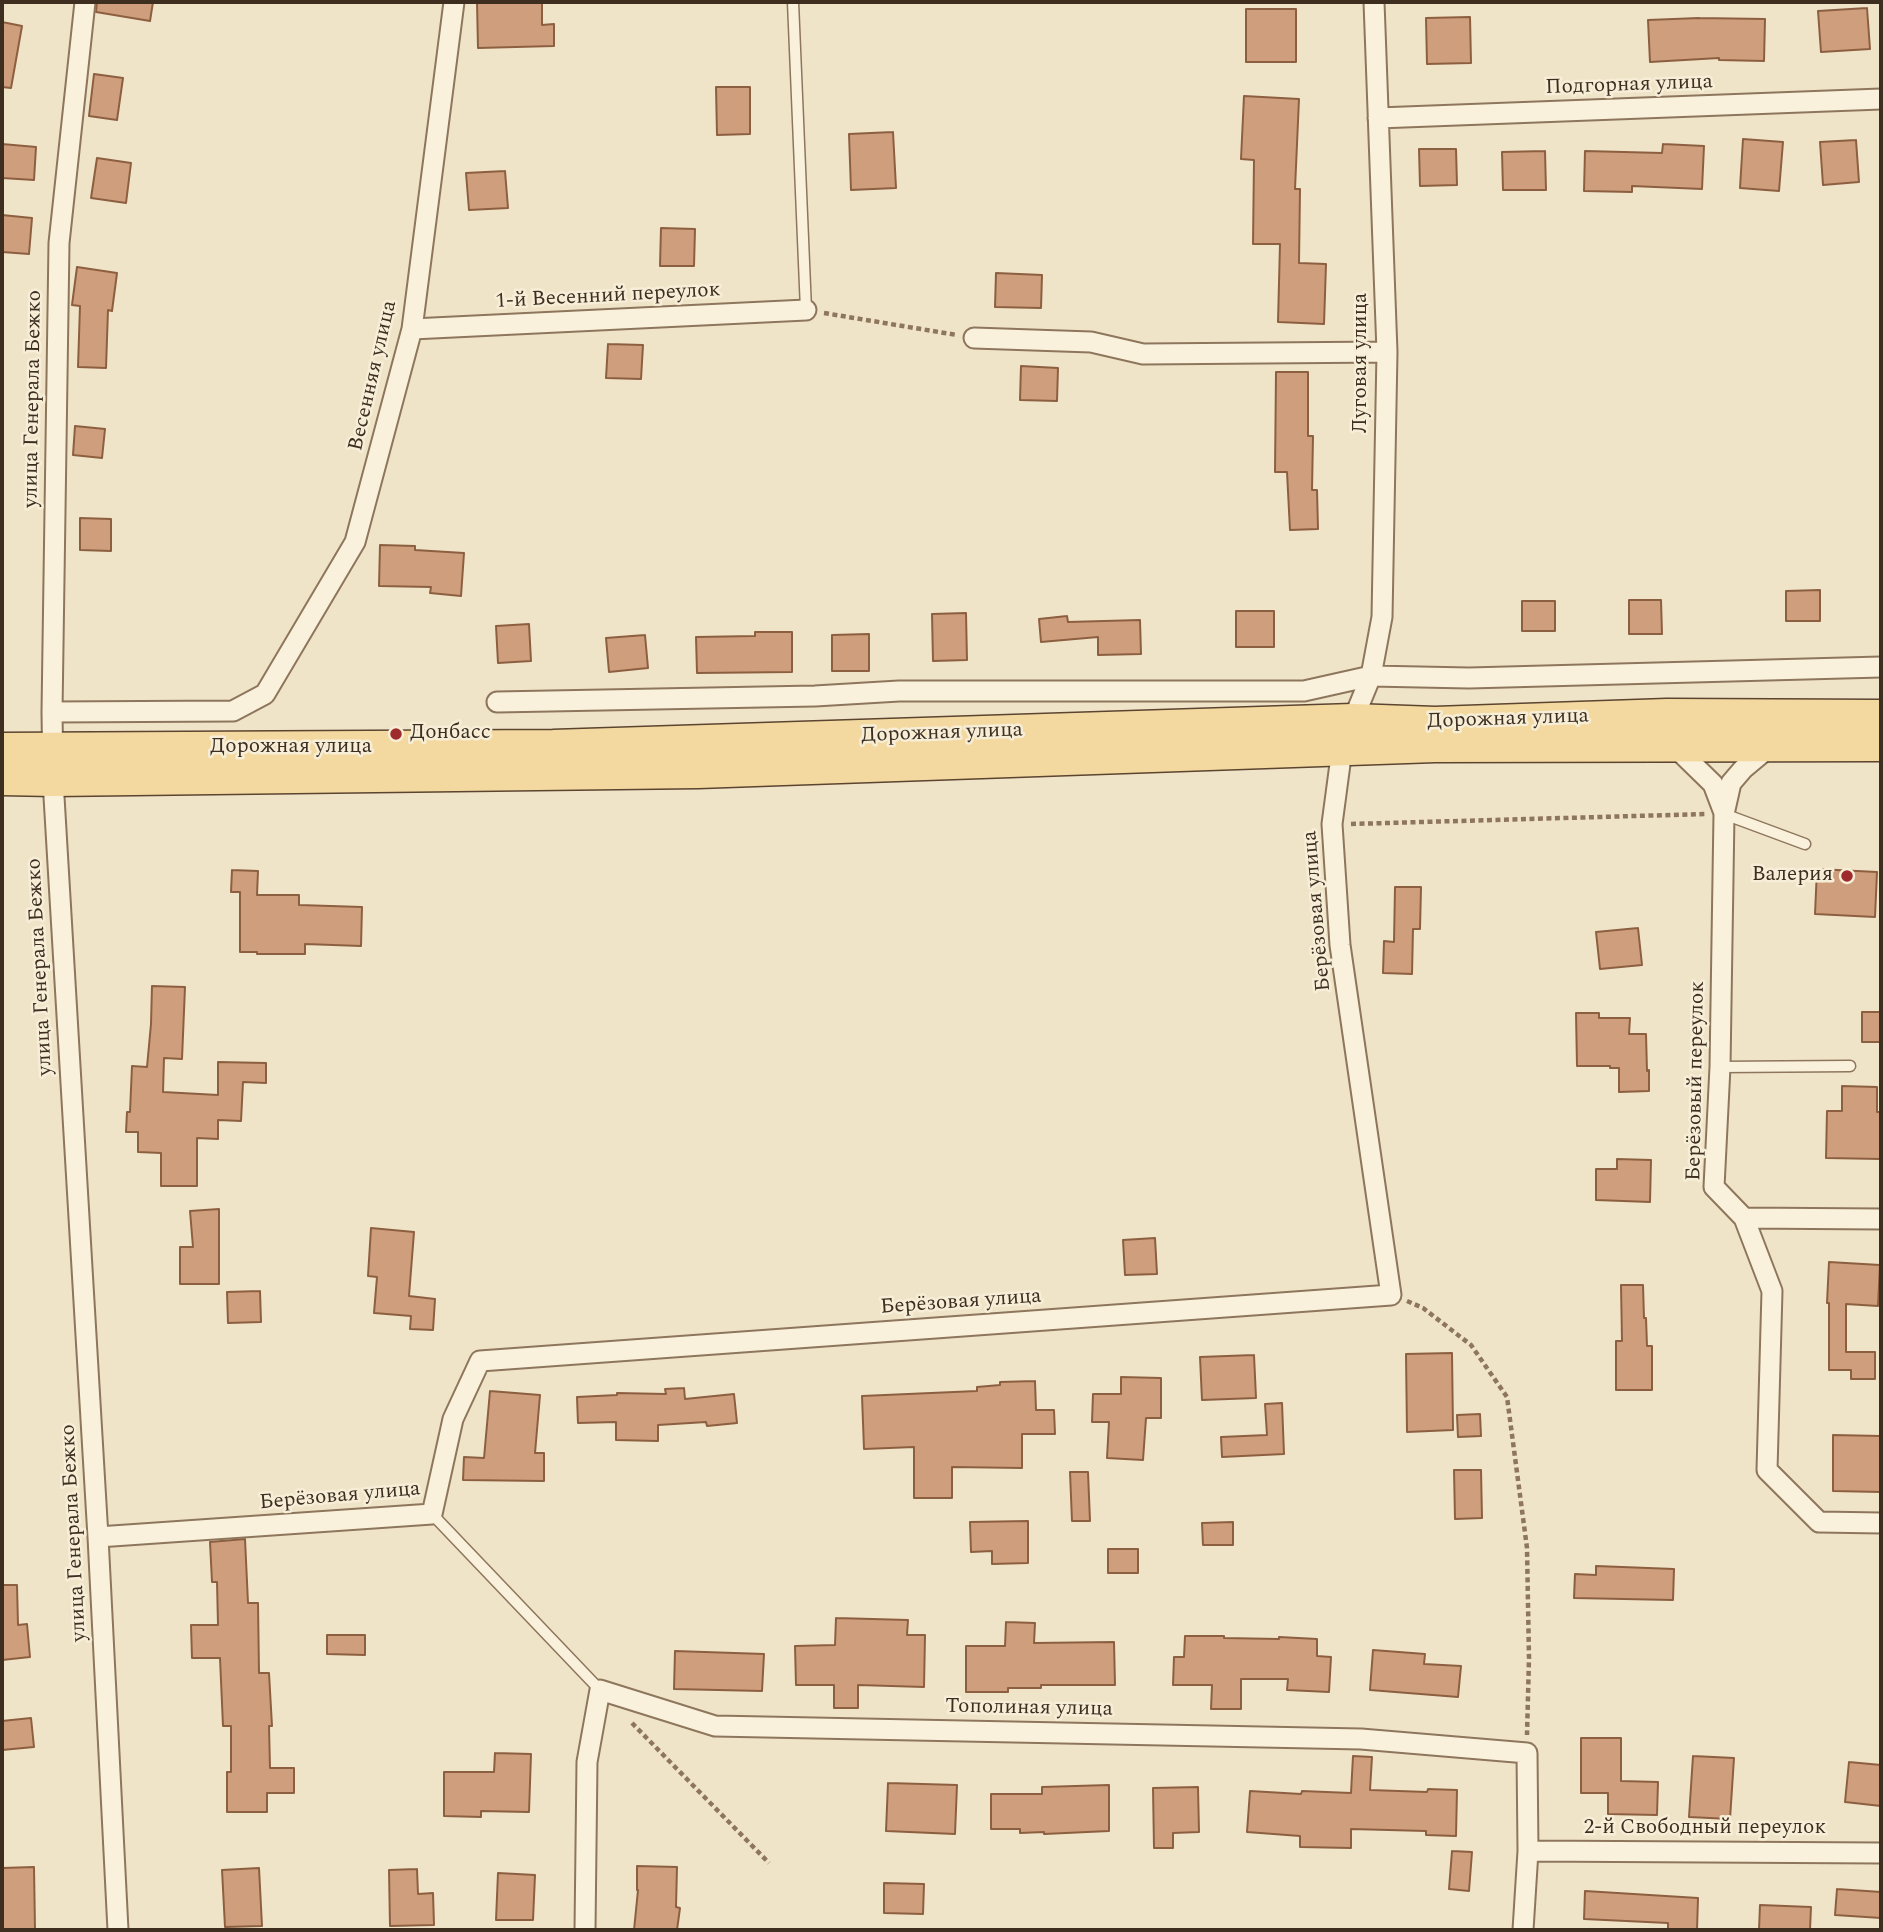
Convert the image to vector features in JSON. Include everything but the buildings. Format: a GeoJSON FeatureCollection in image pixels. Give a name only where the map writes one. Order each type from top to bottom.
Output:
{"type":"FeatureCollection","features":[{"type":"Feature","properties":{"kind":"main road","name":"Дорожная улица"},"geometry":{"type":"LineString","coordinates":[[2,779],[53,765],[553,746],[1347,735],[1435,723],[1667,715],[1881,716]]}},
{"type":"Feature","properties":{"kind":"main road","name":"Дорожная улица"},"geometry":{"type":"LineString","coordinates":[[1347,735],[1435,746],[1881,745]]}},
{"type":"Feature","properties":{"kind":"main road","name":"Дорожная улица"},"geometry":{"type":"LineString","coordinates":[[2,749],[53,765]]}},
{"type":"Feature","properties":{"kind":"street","name":"улица Генерала Бежко"},"geometry":{"type":"LineString","coordinates":[[85,2],[59,243],[52,712],[118,1930]]}},
{"type":"Feature","properties":{"kind":"street","name":"Весенняя улица"},"geometry":{"type":"LineString","coordinates":[[52,712],[233,711],[265,694],[355,542],[412,329],[453,2]]}},
{"type":"Feature","properties":{"kind":"street","name":"Луговая улица"},"geometry":{"type":"LineString","coordinates":[[1347,735],[1371,676],[1382,617],[1387,352],[1374,2]]}},
{"type":"Feature","properties":{"kind":"street","name":"Подгорная улица"},"geometry":{"type":"LineString","coordinates":[[1378,118],[1881,99]]}},
{"type":"Feature","properties":{"kind":"street","name":"1-й Весенний переулок"},"geometry":{"type":"LineString","coordinates":[[412,329],[806,310]]}},
{"type":"Feature","properties":{"kind":"street"},"geometry":{"type":"LineString","coordinates":[[974,338],[1091,342],[1143,354],[1387,352]]}},
{"type":"Feature","properties":{"kind":"street","name":"Дорожная улица"},"geometry":{"type":"LineString","coordinates":[[497,702],[815,696],[899,691],[1304,691],[1371,676],[1469,678],[1881,667]]}},
{"type":"Feature","properties":{"kind":"street","name":"Берёзовая улица"},"geometry":{"type":"LineString","coordinates":[[98,1537],[432,1514],[453,1419],[480,1361],[1391,1295],[1340,945],[1332,824],[1347,735]]}},
{"type":"Feature","properties":{"kind":"street","name":"Берёзовый переулок"},"geometry":{"type":"LineString","coordinates":[[1672,744],[1713,784],[1724,814]]}},
{"type":"Feature","properties":{"kind":"street","name":"Берёзовый переулок"},"geometry":{"type":"LineString","coordinates":[[1773,744],[1731,783],[1724,814],[1720,1067],[1714,1187],[1744,1218],[1772,1291],[1767,1470],[1819,1522],[1881,1523]]}},
{"type":"Feature","properties":{"kind":"street"},"geometry":{"type":"LineString","coordinates":[[1744,1218],[1881,1219]]}},
{"type":"Feature","properties":{"kind":"street"},"geometry":{"type":"LineString","coordinates":[[585,1930],[587,1762],[600,1690]]}},
{"type":"Feature","properties":{"kind":"street","name":"Тополиная улица"},"geometry":{"type":"LineString","coordinates":[[600,1690],[715,1726],[1361,1739],[1527,1753]]}},
{"type":"Feature","properties":{"kind":"street"},"geometry":{"type":"LineString","coordinates":[[1523,1930],[1528,1851],[1527,1753]]}},
{"type":"Feature","properties":{"kind":"street","name":"2-й Свободный переулок"},"geometry":{"type":"LineString","coordinates":[[1528,1851],[1881,1853]]}},
{"type":"Feature","properties":{"kind":"lane"},"geometry":{"type":"LineString","coordinates":[[793,2],[806,310]]}},
{"type":"Feature","properties":{"kind":"lane"},"geometry":{"type":"LineString","coordinates":[[1724,814],[1805,844]]}},
{"type":"Feature","properties":{"kind":"lane"},"geometry":{"type":"LineString","coordinates":[[1720,1067],[1850,1066]]}},
{"type":"Feature","properties":{"kind":"lane"},"geometry":{"type":"LineString","coordinates":[[432,1514],[600,1690]]}},
{"type":"Feature","properties":{"kind":"path"},"geometry":{"type":"LineString","coordinates":[[806,310],[974,338]]}},
{"type":"Feature","properties":{"kind":"path"},"geometry":{"type":"LineString","coordinates":[[1332,824],[1724,814]]}},
{"type":"Feature","properties":{"kind":"path"},"geometry":{"type":"LineString","coordinates":[[1391,1295],[1423,1308],[1471,1345],[1507,1397],[1527,1548],[1527,1753]]}},
{"type":"Feature","properties":{"kind":"path"},"geometry":{"type":"LineString","coordinates":[[628,1718],[769,1863]]}},
{"type":"Feature","properties":{"kind":"place","name":"Донбасс"},"geometry":{"type":"Point","coordinates":[396,734]}},
{"type":"Feature","properties":{"kind":"place","name":"Валерия"},"geometry":{"type":"Point","coordinates":[1847,876]}}]}
